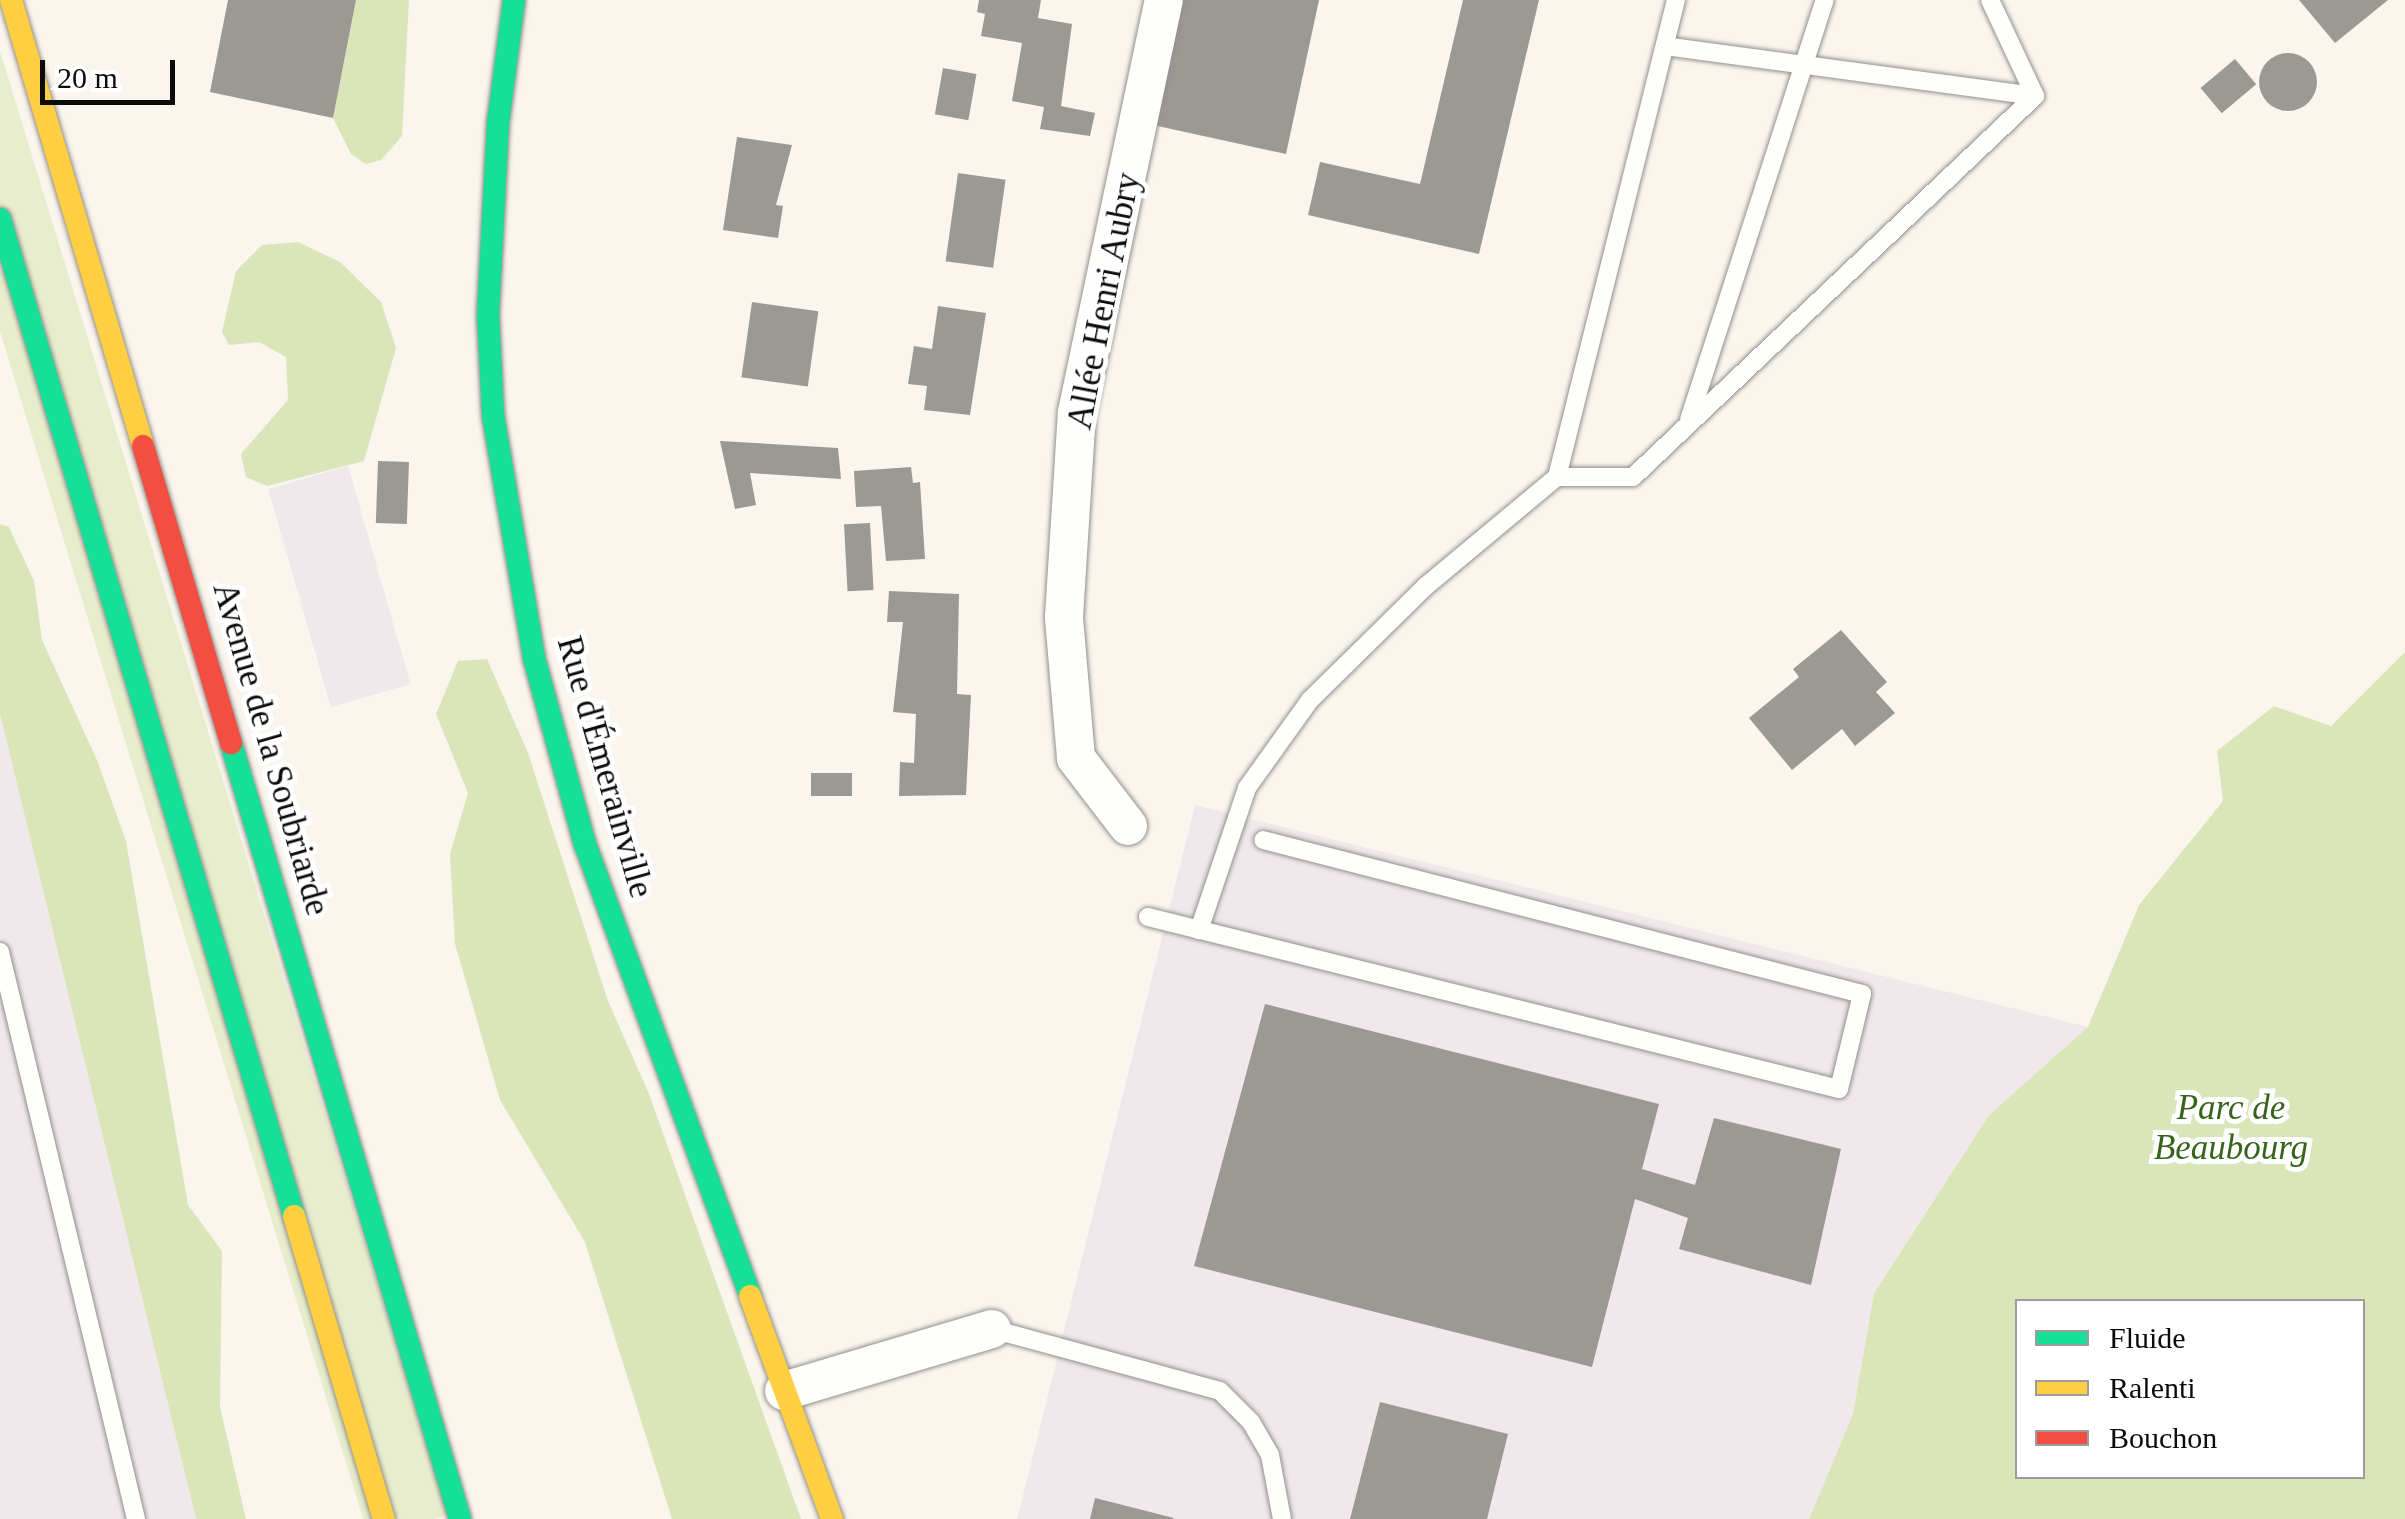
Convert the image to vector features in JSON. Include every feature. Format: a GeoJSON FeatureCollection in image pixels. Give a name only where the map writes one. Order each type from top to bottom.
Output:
{"type":"FeatureCollection","features":[{"type":"Feature","properties":{"kind":"street","name":"Avenue de la Soubriarde"},"geometry":{"type":"LineString","coordinates":[[10,0],[460,1519]]}},
{"type":"Feature","properties":{"kind":"street","name":"Rue d'Émerainville"},"geometry":{"type":"LineString","coordinates":[[514,0],[498,123],[488,315],[510,541],[555,745],[585,844],[832,1519]]}},
{"type":"Feature","properties":{"kind":"street","name":"Allée Henri Aubry"},"geometry":{"type":"LineString","coordinates":[[1128,826],[1076,758],[1064,617],[1076,412],[1164,0]]}},
{"type":"Feature","properties":{"kind":"street"},"geometry":{"type":"LineString","coordinates":[[0,219],[384,1519]]}},
{"type":"Feature","properties":{"kind":"street"},"geometry":{"type":"LineString","coordinates":[[784,1390],[992,1329]]}},
{"type":"Feature","properties":{"kind":"lane"},"geometry":{"type":"LineString","coordinates":[[1199,930],[1247,788],[1310,700],[1426,586],[1558,477],[1676,0]]}},
{"type":"Feature","properties":{"kind":"lane"},"geometry":{"type":"LineString","coordinates":[[1688,425],[1799,69],[1825,0]]}},
{"type":"Feature","properties":{"kind":"lane"},"geometry":{"type":"LineString","coordinates":[[1990,0],[2035,96]]}},
{"type":"Feature","properties":{"kind":"lane"},"geometry":{"type":"LineString","coordinates":[[1664,46],[1799,69],[2035,96]]}},
{"type":"Feature","properties":{"kind":"lane"},"geometry":{"type":"LineString","coordinates":[[1558,477],[1633,477],[2035,96]]}},
{"type":"Feature","properties":{"kind":"lane"},"geometry":{"type":"LineString","coordinates":[[1148,917],[1839,1089],[1862,994],[1263,840]]}},
{"type":"Feature","properties":{"kind":"lane"},"geometry":{"type":"LineString","coordinates":[[0,952],[136,1519]]}},
{"type":"Feature","properties":{"kind":"lane"},"geometry":{"type":"LineString","coordinates":[[992,1329],[1220,1391],[1251,1422],[1270,1455],[1282,1519]]}},
{"type":"Feature","properties":{"kind":"shaded area"},"geometry":{"type":"Polygon","coordinates":[[[348,466],[411,684],[331,707],[268,489],[348,466]]]}},
{"type":"Feature","properties":{"kind":"shaded area"},"geometry":{"type":"Polygon","coordinates":[[[0,714],[196,1519],[0,1519],[0,714]]]}},
{"type":"Feature","properties":{"kind":"shaded area"},"geometry":{"type":"Polygon","coordinates":[[[1195,805],[2088,1027],[1989,1115],[1874,1292],[1853,1414],[1809,1519],[1017,1519],[1195,805]]]}},
{"type":"Feature","properties":{"kind":"green space"},"geometry":{"type":"Polygon","coordinates":[[[356,0],[409,0],[402,136],[381,160],[366,164],[351,154],[333,118],[356,0]]]}},
{"type":"Feature","properties":{"kind":"green space"},"geometry":{"type":"Polygon","coordinates":[[[0,51],[448,1515],[435,1519],[363,1519],[0,331],[0,51]]]}},
{"type":"Feature","properties":{"kind":"green space"},"geometry":{"type":"Polygon","coordinates":[[[298,242],[340,262],[381,302],[396,348],[364,461],[267,486],[246,477],[241,454],[288,400],[286,357],[259,342],[229,345],[222,332],[236,271],[262,245],[298,242]]]}},
{"type":"Feature","properties":{"kind":"green space"},"geometry":{"type":"Polygon","coordinates":[[[0,524],[9,527],[34,581],[42,640],[97,760],[126,841],[188,1205],[222,1251],[220,1407],[246,1519],[196,1519],[0,714],[0,524]]]}},
{"type":"Feature","properties":{"kind":"green space","name":"Parc de Beaubourg"},"geometry":{"type":"Polygon","coordinates":[[[2405,652],[2405,1519],[1809,1519],[1853,1414],[1874,1293],[1989,1115],[2088,1027],[2139,905],[2223,801],[2217,751],[2274,706],[2331,726],[2405,652]]]}},
{"type":"Feature","properties":{"kind":"green space"},"geometry":{"type":"Polygon","coordinates":[[[487,659],[528,753],[608,1001],[649,1094],[801,1519],[672,1519],[585,1242],[500,1100],[455,944],[450,854],[468,793],[436,714],[458,661],[487,659]]]}},
{"type":"Feature","properties":{"kind":"building"},"geometry":{"type":"Polygon","coordinates":[[[228,0],[356,0],[333,118],[210,92],[228,0]]]}},
{"type":"Feature","properties":{"kind":"building"},"geometry":{"type":"Polygon","coordinates":[[[979,0],[1041,0],[1038,18],[1072,24],[1061,106],[1095,113],[1090,136],[1040,129],[1044,107],[1012,101],[1022,43],[981,36],[985,14],[977,12],[979,0]]]}},
{"type":"Feature","properties":{"kind":"building"},"geometry":{"type":"Polygon","coordinates":[[[1181,0],[1319,0],[1286,154],[1153,125],[1181,0]]]}},
{"type":"Feature","properties":{"kind":"building"},"geometry":{"type":"Polygon","coordinates":[[[1463,0],[1539,0],[1479,254],[1308,215],[1320,162],[1420,184],[1463,0]]]}},
{"type":"Feature","properties":{"kind":"building"},"geometry":{"type":"Polygon","coordinates":[[[2299,0],[2388,0],[2335,43],[2299,0]]]}},
{"type":"Feature","properties":{"kind":"building"},"geometry":{"type":"Polygon","coordinates":[[[2288,53],[2309,61],[2317,82],[2309,103],[2288,111],[2267,103],[2259,82],[2267,61],[2288,53]]]}},
{"type":"Feature","properties":{"kind":"building"},"geometry":{"type":"Polygon","coordinates":[[[2235,59],[2256,84],[2222,113],[2201,88],[2235,59]]]}},
{"type":"Feature","properties":{"kind":"building"},"geometry":{"type":"Polygon","coordinates":[[[943,68],[976,74],[968,120],[935,114],[943,68]]]}},
{"type":"Feature","properties":{"kind":"building"},"geometry":{"type":"Polygon","coordinates":[[[737,137],[792,145],[776,205],[783,206],[778,238],[723,230],[737,137]]]}},
{"type":"Feature","properties":{"kind":"building"},"geometry":{"type":"Polygon","coordinates":[[[958,173],[1006,180],[993,268],[946,261],[958,173]]]}},
{"type":"Feature","properties":{"kind":"building"},"geometry":{"type":"Polygon","coordinates":[[[752,302],[818,311],[808,387],[741,377],[752,302]]]}},
{"type":"Feature","properties":{"kind":"building"},"geometry":{"type":"Polygon","coordinates":[[[938,306],[986,313],[970,415],[924,410],[927,386],[908,384],[914,346],[932,349],[938,306]]]}},
{"type":"Feature","properties":{"kind":"building"},"geometry":{"type":"Polygon","coordinates":[[[720,441],[838,448],[841,479],[750,473],[756,505],[735,509],[720,441]]]}},
{"type":"Feature","properties":{"kind":"building"},"geometry":{"type":"Polygon","coordinates":[[[378,461],[409,462],[407,524],[376,523],[378,461]]]}},
{"type":"Feature","properties":{"kind":"building"},"geometry":{"type":"Polygon","coordinates":[[[911,467],[913,483],[920,482],[925,559],[886,561],[881,506],[856,507],[854,471],[911,467]]]}},
{"type":"Feature","properties":{"kind":"building"},"geometry":{"type":"Polygon","coordinates":[[[870,523],[874,590],[848,591],[844,524],[870,523]]]}},
{"type":"Feature","properties":{"kind":"building"},"geometry":{"type":"Polygon","coordinates":[[[889,591],[959,594],[957,694],[971,695],[966,795],[899,796],[900,762],[914,763],[916,714],[893,712],[903,622],[887,622],[889,591]]]}},
{"type":"Feature","properties":{"kind":"building"},"geometry":{"type":"Polygon","coordinates":[[[1841,630],[1887,682],[1876,692],[1895,713],[1855,746],[1842,729],[1792,770],[1749,718],[1799,677],[1793,669],[1841,630]]]}},
{"type":"Feature","properties":{"kind":"building"},"geometry":{"type":"Polygon","coordinates":[[[811,773],[852,773],[852,796],[811,796],[811,773]]]}},
{"type":"Feature","properties":{"kind":"building"},"geometry":{"type":"Polygon","coordinates":[[[1265,1004],[1659,1104],[1642,1169],[1695,1185],[1714,1118],[1841,1149],[1811,1285],[1679,1249],[1688,1218],[1635,1199],[1592,1367],[1194,1266],[1265,1004]]]}},
{"type":"Feature","properties":{"kind":"building"},"geometry":{"type":"Polygon","coordinates":[[[1380,1402],[1508,1434],[1487,1519],[1350,1519],[1380,1402]]]}},
{"type":"Feature","properties":{"kind":"building"},"geometry":{"type":"Polygon","coordinates":[[[1095,1498],[1174,1518],[1090,1519],[1095,1498]]]}},
{"type":"Feature","properties":{"kind":"traffic: fast"},"geometry":{"type":"LineString","coordinates":[[514,0],[498,123],[488,315],[493,415],[534,658],[585,844],[750,1296]]}},
{"type":"Feature","properties":{"kind":"traffic: fast"},"geometry":{"type":"LineString","coordinates":[[0,219],[294,1216]]}},
{"type":"Feature","properties":{"kind":"traffic: fast"},"geometry":{"type":"LineString","coordinates":[[231,743],[460,1519]]}},
{"type":"Feature","properties":{"kind":"traffic: slow"},"geometry":{"type":"LineString","coordinates":[[11,0],[143,446]]}},
{"type":"Feature","properties":{"kind":"traffic: slow"},"geometry":{"type":"LineString","coordinates":[[294,1216],[384,1519]]}},
{"type":"Feature","properties":{"kind":"traffic: slow"},"geometry":{"type":"LineString","coordinates":[[750,1296],[832,1519]]}},
{"type":"Feature","properties":{"kind":"traffic: jam"},"geometry":{"type":"LineString","coordinates":[[143,446],[231,743]]}}]}
